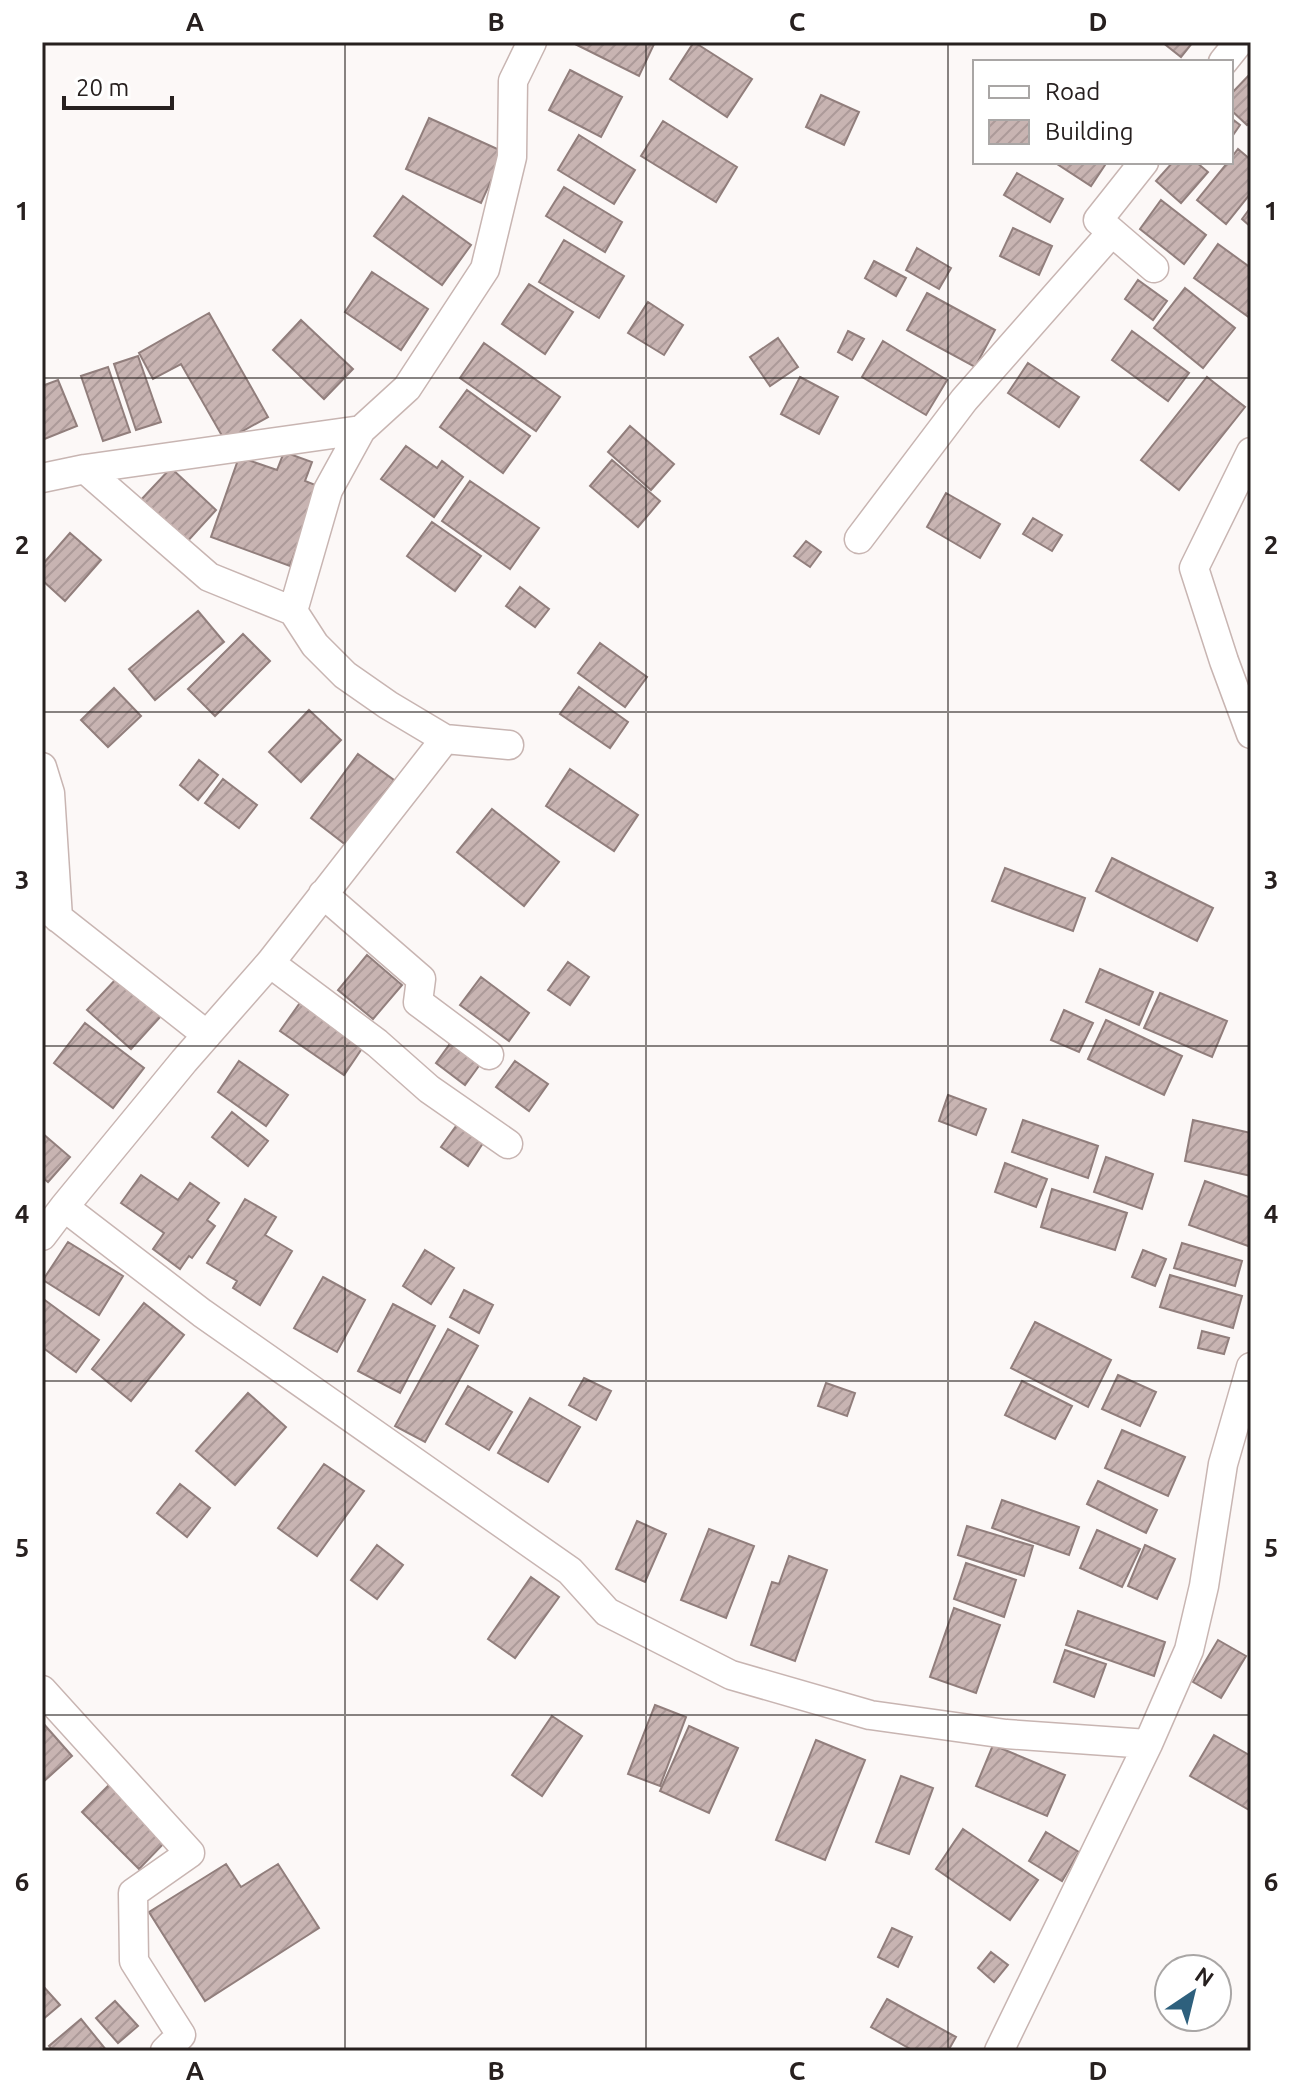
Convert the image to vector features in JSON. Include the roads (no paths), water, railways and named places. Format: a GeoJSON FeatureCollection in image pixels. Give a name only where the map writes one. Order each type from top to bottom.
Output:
{"type":"FeatureCollection","features":[{"type":"Feature","properties":{"kind":"street"},"geometry":{"type":"LineString","coordinates":[[293,611],[328,490],[361,430],[407,388],[485,269],[512,157],[513,81],[532,42]]}},
{"type":"Feature","properties":{"kind":"street"},"geometry":{"type":"LineString","coordinates":[[1225,60],[1239,42]]}},
{"type":"Feature","properties":{"kind":"street"},"geometry":{"type":"LineString","coordinates":[[1142,164],[1098,220],[1154,268]]}},
{"type":"Feature","properties":{"kind":"street"},"geometry":{"type":"LineString","coordinates":[[859,539],[964,400],[1112,232]]}},
{"type":"Feature","properties":{"kind":"street"},"geometry":{"type":"LineString","coordinates":[[42,478],[85,469],[361,430]]}},
{"type":"Feature","properties":{"kind":"street"},"geometry":{"type":"LineString","coordinates":[[1251,452],[1194,568],[1251,734]]}},
{"type":"Feature","properties":{"kind":"street"},"geometry":{"type":"LineString","coordinates":[[85,469],[209,577],[293,611],[315,645],[345,675],[388,705],[445,739],[509,745]]}},
{"type":"Feature","properties":{"kind":"street"},"geometry":{"type":"LineString","coordinates":[[42,1236],[270,963],[445,739]]}},
{"type":"Feature","properties":{"kind":"street"},"geometry":{"type":"LineString","coordinates":[[42,767],[50,793],[50,912],[207,1035]]}},
{"type":"Feature","properties":{"kind":"street"},"geometry":{"type":"LineString","coordinates":[[323,894],[421,979],[418,1002],[489,1055]]}},
{"type":"Feature","properties":{"kind":"street"},"geometry":{"type":"LineString","coordinates":[[270,963],[377,1043],[429,1089],[508,1144]]}},
{"type":"Feature","properties":{"kind":"street"},"geometry":{"type":"LineString","coordinates":[[64,1207],[202,1313],[570,1571],[607,1612],[731,1675],[870,1715],[1006,1734],[1148,1744]]}},
{"type":"Feature","properties":{"kind":"street"},"geometry":{"type":"LineString","coordinates":[[999,2051],[1148,1744],[1189,1650],[1204,1586],[1223,1464],[1251,1367]]}},
{"type":"Feature","properties":{"kind":"street"},"geometry":{"type":"LineString","coordinates":[[42,1690],[190,1853],[133,1893],[134,1961],[181,2035],[165,2051]]}}]}
